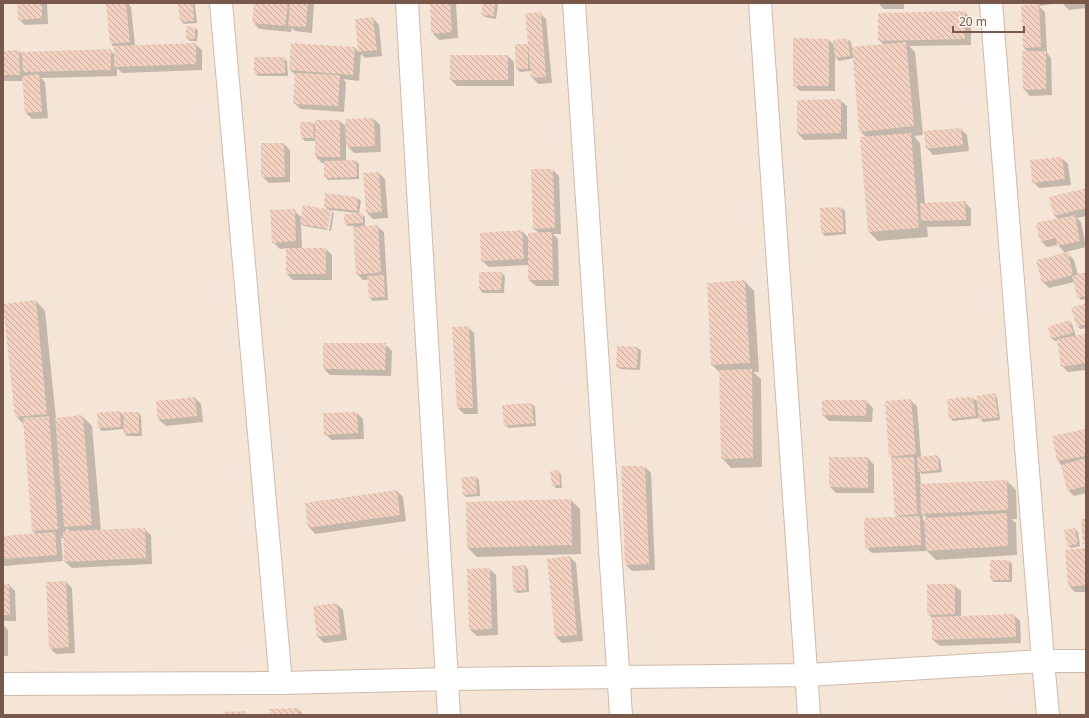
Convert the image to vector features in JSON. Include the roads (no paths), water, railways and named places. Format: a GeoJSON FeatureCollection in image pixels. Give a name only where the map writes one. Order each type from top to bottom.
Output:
{"type":"FeatureCollection","features":[{"type":"Feature","properties":{"kind":"street"},"geometry":{"type":"LineString","coordinates":[[221,3],[282,682]]}},
{"type":"Feature","properties":{"kind":"street"},"geometry":{"type":"LineString","coordinates":[[408,3],[449,715]]}},
{"type":"Feature","properties":{"kind":"street"},"geometry":{"type":"LineString","coordinates":[[574,3],[621,715]]}},
{"type":"Feature","properties":{"kind":"street"},"geometry":{"type":"LineString","coordinates":[[760,3],[809,715]]}},
{"type":"Feature","properties":{"kind":"street"},"geometry":{"type":"LineString","coordinates":[[991,3],[1048,715]]}},
{"type":"Feature","properties":{"kind":"street"},"geometry":{"type":"LineString","coordinates":[[3,684],[806,675],[1043,661],[1086,660]]}}]}
